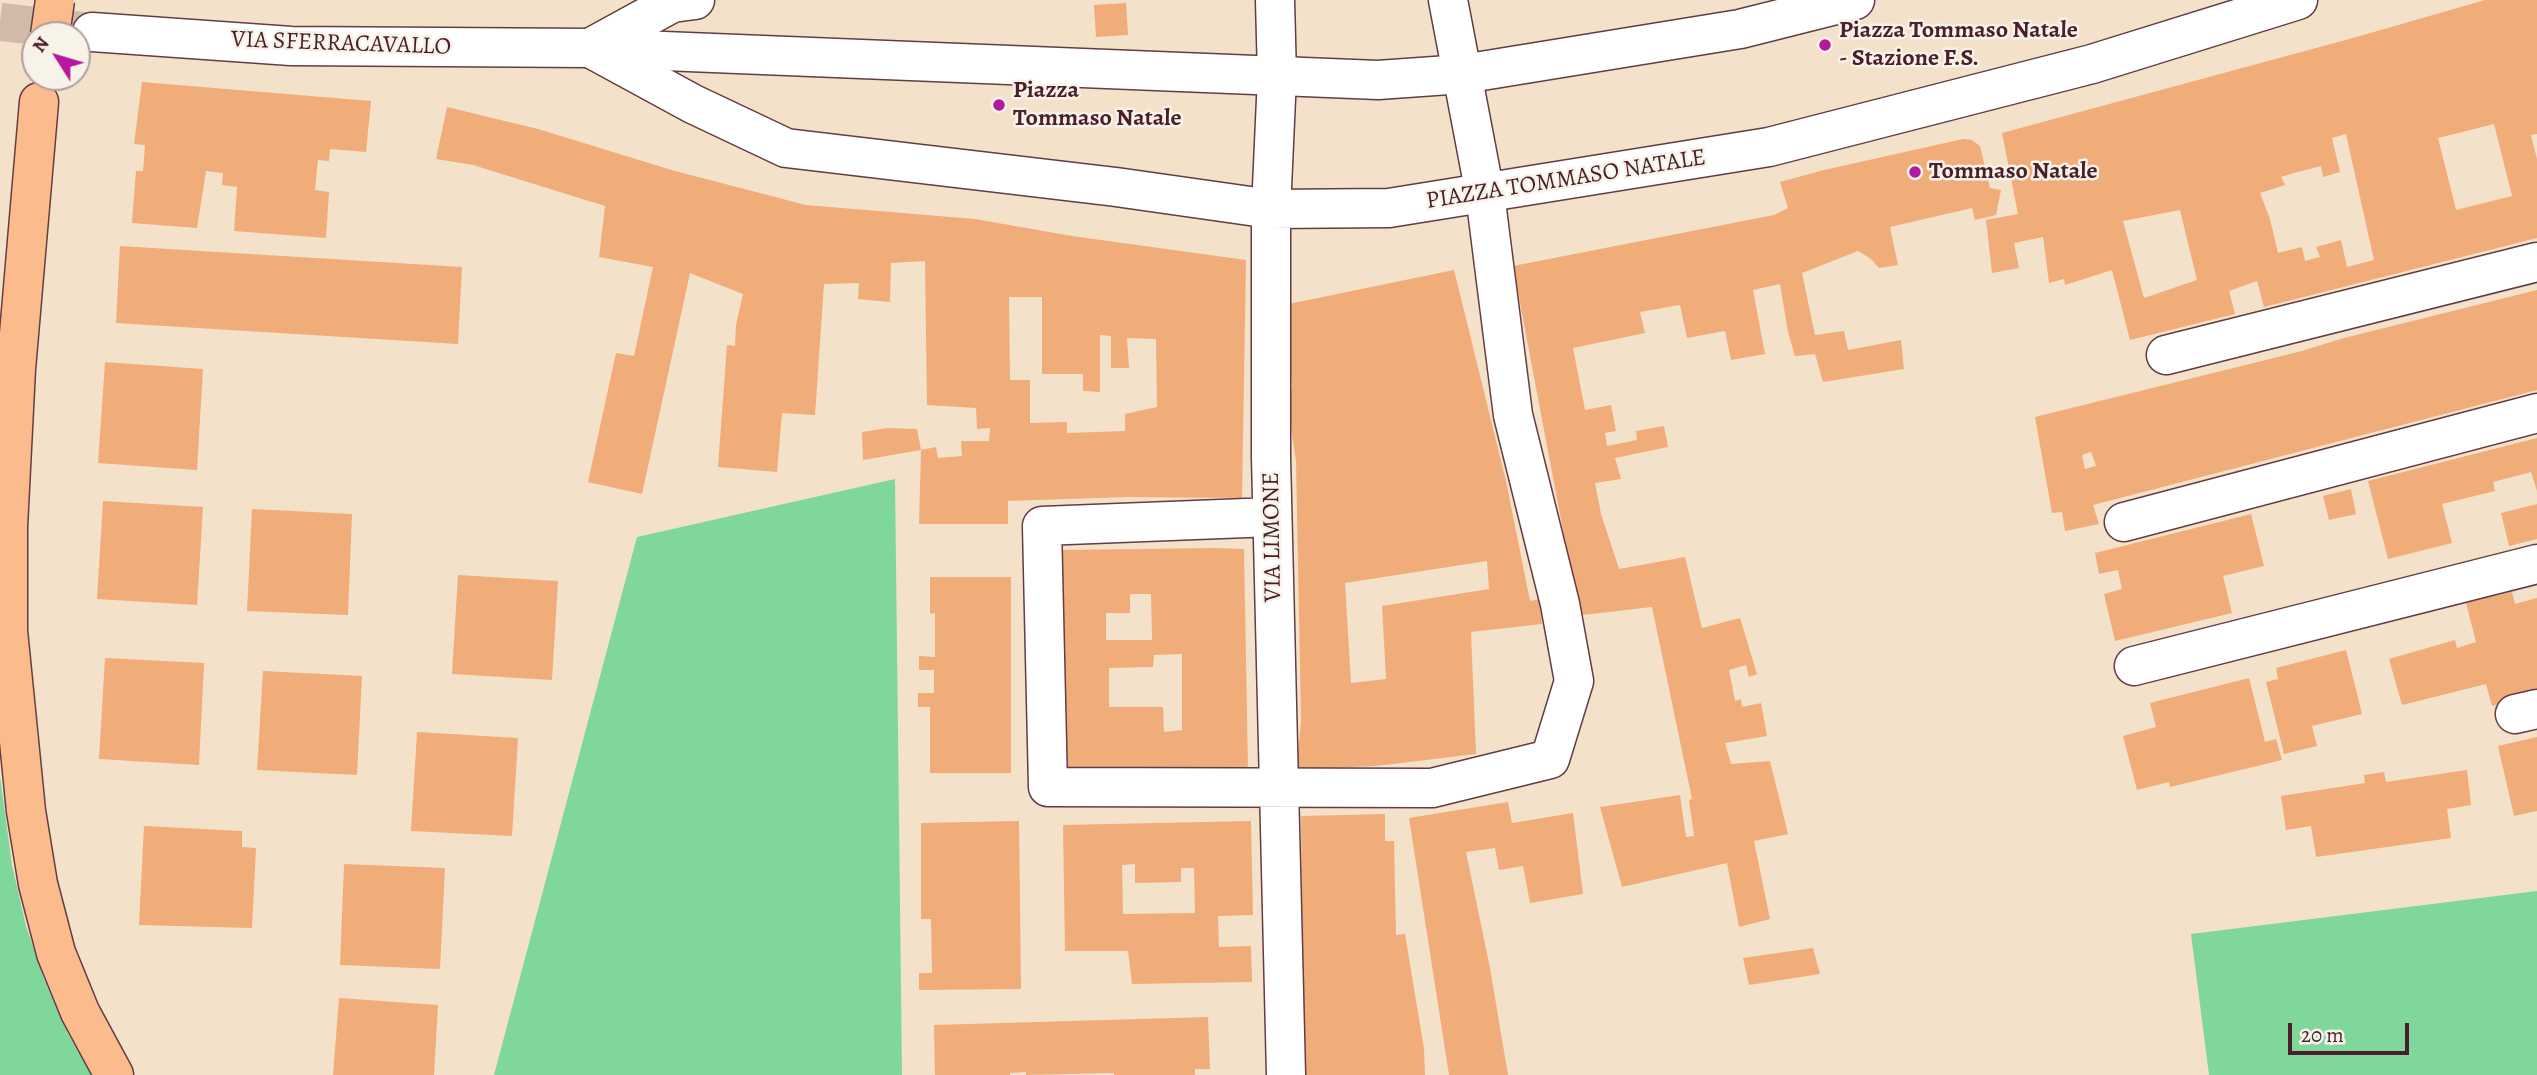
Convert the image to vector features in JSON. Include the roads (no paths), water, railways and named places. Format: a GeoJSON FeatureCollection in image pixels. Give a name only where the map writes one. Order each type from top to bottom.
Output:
{"type":"FeatureCollection","features":[{"type":"Feature","properties":{"kind":"highway"},"geometry":{"type":"LineString","coordinates":[[52,21],[55,0]]}},
{"type":"Feature","properties":{"kind":"highway"},"geometry":{"type":"LineString","coordinates":[[0,376],[41,91]]}},
{"type":"Feature","properties":{"kind":"highway"},"geometry":{"type":"LineString","coordinates":[[41,91],[16,369],[8,527],[8,631],[26,811],[38,884],[56,953],[80,1012],[114,1075]]}},
{"type":"Feature","properties":{"kind":"street"},"geometry":{"type":"LineString","coordinates":[[590,48],[673,3],[695,0]]}},
{"type":"Feature","properties":{"kind":"street","name":"VIA LIMONE"},"geometry":{"type":"LineString","coordinates":[[1275,0],[1277,77],[1271,209],[1272,517],[1286,1075]]}},
{"type":"Feature","properties":{"kind":"street"},"geometry":{"type":"LineString","coordinates":[[1272,517],[1042,526],[1048,787],[1432,788],[1550,759],[1574,681],[1560,604],[1513,415],[1485,194],[1448,0]]}},
{"type":"Feature","properties":{"kind":"street"},"geometry":{"type":"LineString","coordinates":[[590,48],[1378,80],[1463,74],[1740,29],[1855,0]]}},
{"type":"Feature","properties":{"kind":"street","name":"PIAZZA TOMMASO NATALE"},"geometry":{"type":"LineString","coordinates":[[590,48],[693,104],[786,148],[1102,185],[1271,209],[1389,208],[1769,147],[2092,64],[2298,0]]}},
{"type":"Feature","properties":{"kind":"street","name":"VIA SFERRACAVALLO"},"geometry":{"type":"LineString","coordinates":[[92,32],[291,46],[590,48]]}},
{"type":"Feature","properties":{"kind":"street"},"geometry":{"type":"LineString","coordinates":[[2166,355],[2537,262]]}},
{"type":"Feature","properties":{"kind":"street"},"geometry":{"type":"LineString","coordinates":[[2124,522],[2537,413]]}},
{"type":"Feature","properties":{"kind":"street"},"geometry":{"type":"LineString","coordinates":[[2134,666],[2537,564]]}},
{"type":"Feature","properties":{"kind":"tunnel"},"geometry":{"type":"LineString","coordinates":[[0,22],[92,32]]}},
{"type":"Feature","properties":{"kind":"place","name":"Piazza Tommaso Natale - Stazione F.S."},"geometry":{"type":"Point","coordinates":[1825,45]}},
{"type":"Feature","properties":{"kind":"place","name":"Piazza Tommaso Natale"},"geometry":{"type":"Point","coordinates":[999,105]}},
{"type":"Feature","properties":{"kind":"place","name":"Tommaso Natale"},"geometry":{"type":"Point","coordinates":[1915,172]}}]}
